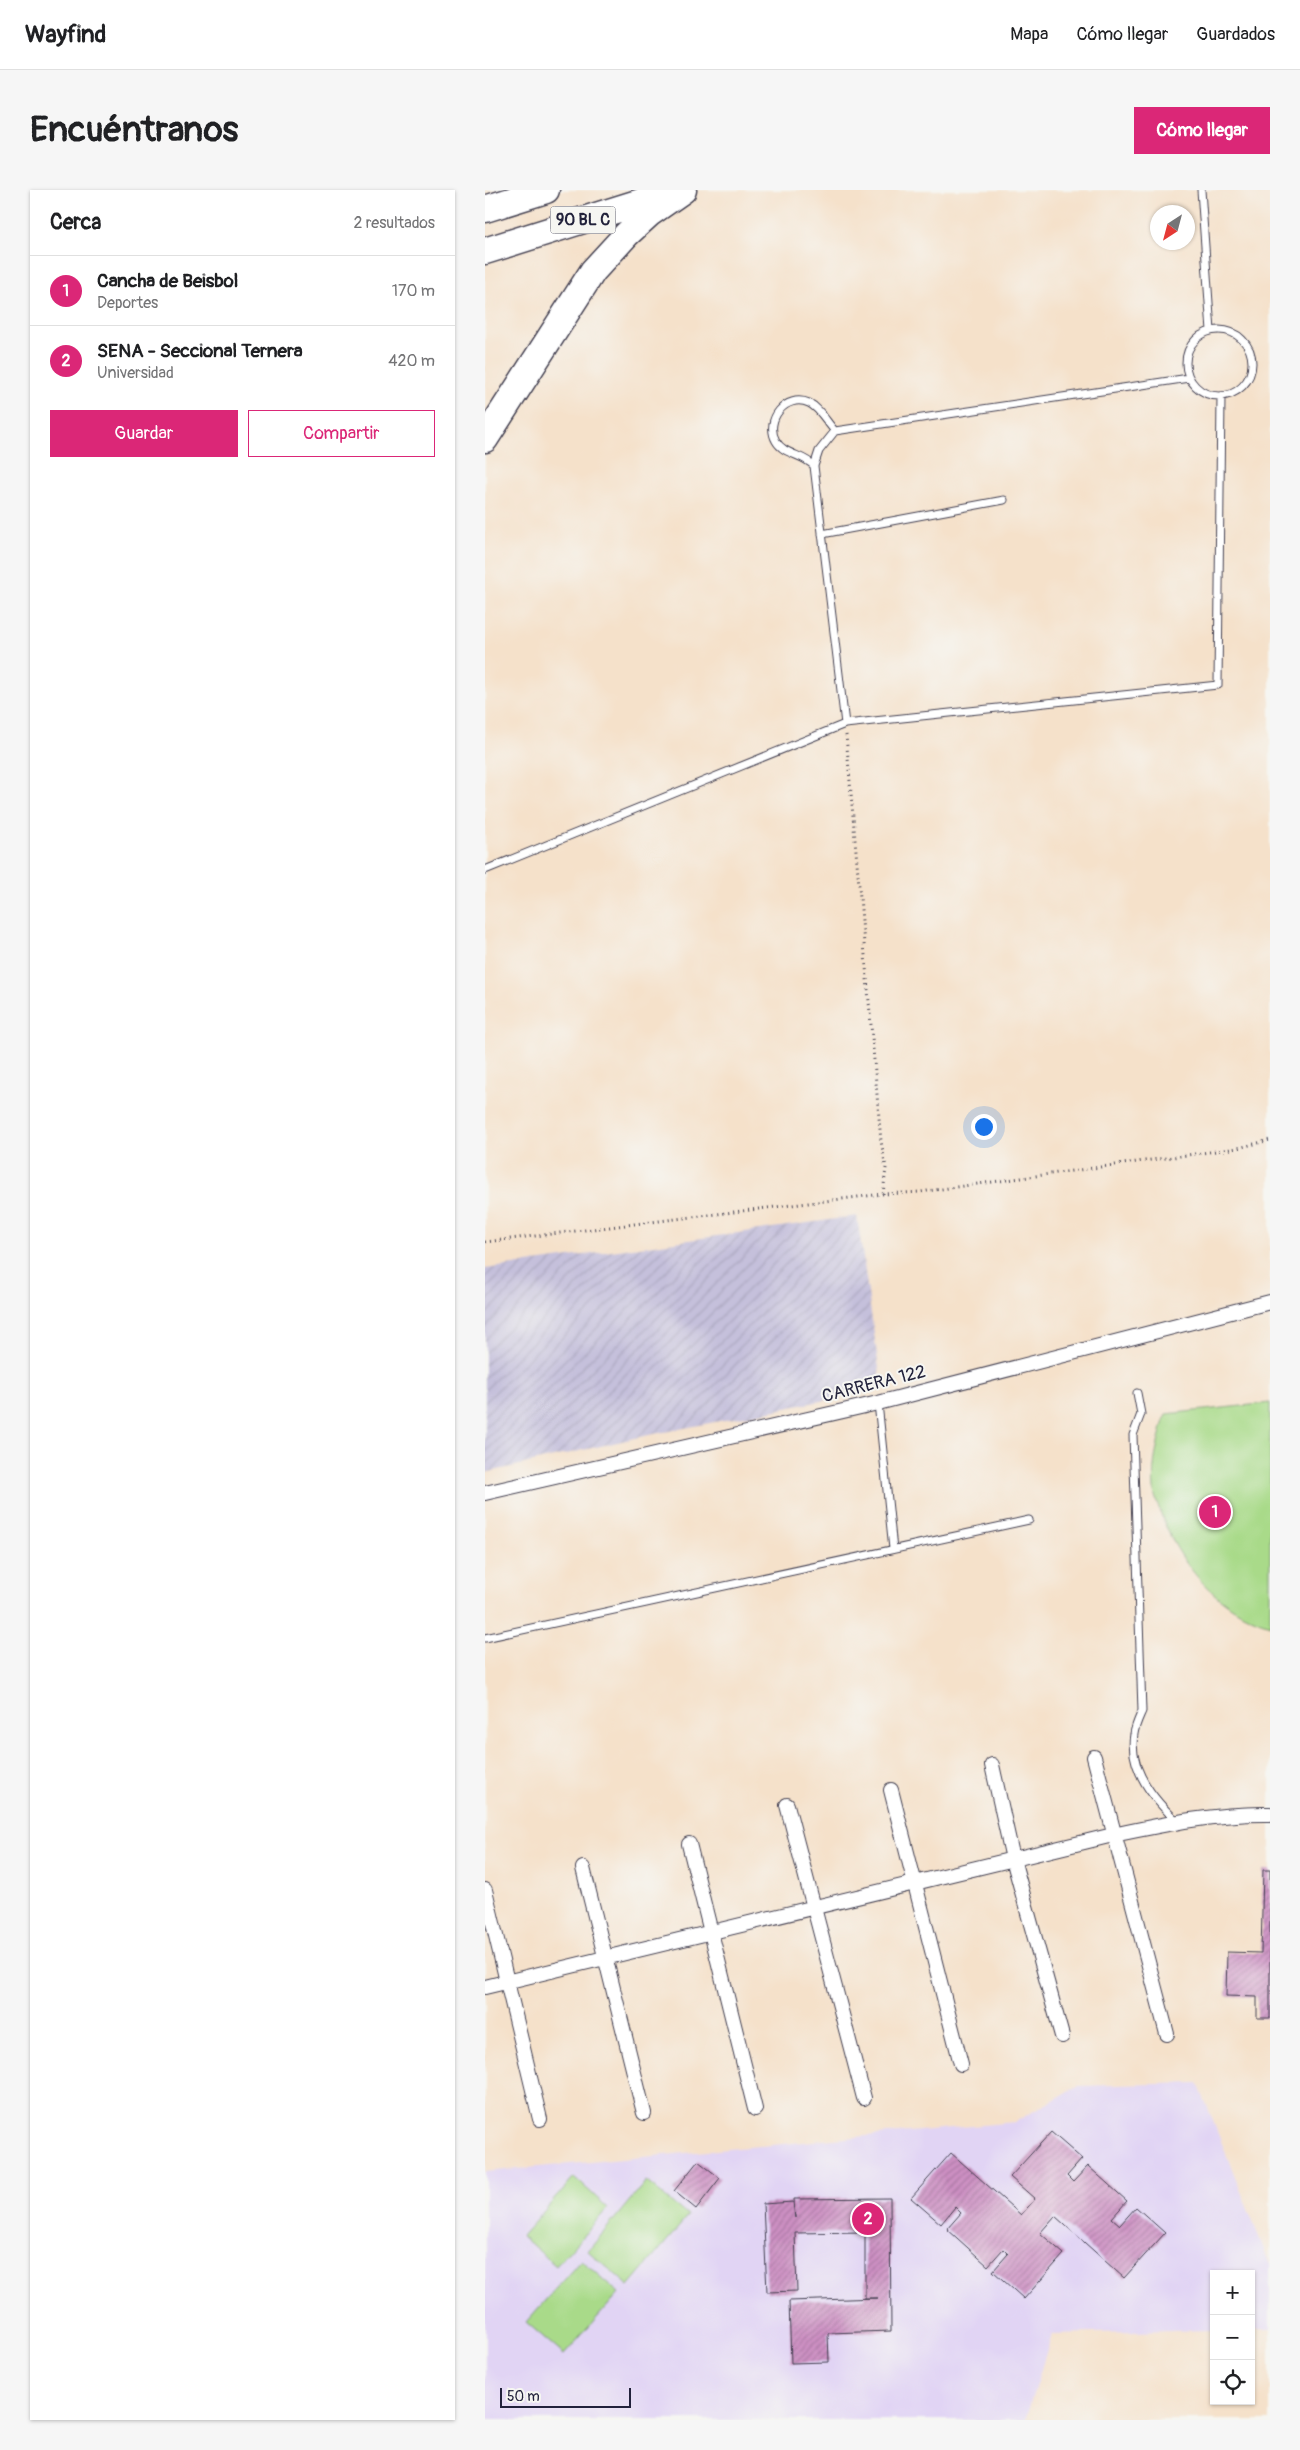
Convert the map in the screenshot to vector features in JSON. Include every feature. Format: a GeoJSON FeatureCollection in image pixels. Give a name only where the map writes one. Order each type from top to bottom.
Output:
{"type":"FeatureCollection","features":[{"type":"Feature","properties":{"kind":"highway","name":"90 BL C"},"geometry":{"type":"LineString","coordinates":[[485,210],[546,190]]}},
{"type":"Feature","properties":{"kind":"highway","name":"90 BL C"},"geometry":{"type":"LineString","coordinates":[[485,251],[682,190]]}},
{"type":"Feature","properties":{"kind":"highway"},"geometry":{"type":"LineString","coordinates":[[485,439],[593,271],[627,234],[650,213],[682,190]]}},
{"type":"Feature","properties":{"kind":"street","name":"CARRERA 122"},"geometry":{"type":"LineString","coordinates":[[485,1493],[878,1403],[1270,1302]]}},
{"type":"Feature","properties":{"kind":"street"},"geometry":{"type":"LineString","coordinates":[[1094,1756],[1113,1835],[1167,2034]]}},
{"type":"Feature","properties":{"kind":"street"},"geometry":{"type":"LineString","coordinates":[[992,1765],[1013,1859],[1061,2036]]}},
{"type":"Feature","properties":{"kind":"street"},"geometry":{"type":"LineString","coordinates":[[891,1790],[961,2064]]}},
{"type":"Feature","properties":{"kind":"street"},"geometry":{"type":"LineString","coordinates":[[787,1805],[864,2098]]}},
{"type":"Feature","properties":{"kind":"street"},"geometry":{"type":"LineString","coordinates":[[485,1986],[1113,1835],[1177,1822],[1246,1814],[1270,1814]]}},
{"type":"Feature","properties":{"kind":"street"},"geometry":{"type":"LineString","coordinates":[[689,1844],[755,2109]]}},
{"type":"Feature","properties":{"kind":"street"},"geometry":{"type":"LineString","coordinates":[[583,1868],[644,2113]]}},
{"type":"Feature","properties":{"kind":"street"},"geometry":{"type":"LineString","coordinates":[[485,1890],[540,2119]]}},
{"type":"Feature","properties":{"kind":"lane"},"geometry":{"type":"LineString","coordinates":[[1201,190],[1211,331]]}},
{"type":"Feature","properties":{"kind":"lane"},"geometry":{"type":"LineString","coordinates":[[1221,330],[1239,337],[1251,354],[1251,370],[1248,380],[1237,391],[1221,396],[1205,393],[1189,378],[1186,364],[1189,348],[1194,341],[1211,331],[1221,330]]}},
{"type":"Feature","properties":{"kind":"lane"},"geometry":{"type":"LineString","coordinates":[[845,724],[814,466],[819,451],[835,431],[1189,378]]}},
{"type":"Feature","properties":{"kind":"lane"},"geometry":{"type":"LineString","coordinates":[[485,870],[845,724],[1218,685],[1221,396]]}},
{"type":"Feature","properties":{"kind":"lane"},"geometry":{"type":"LineString","coordinates":[[814,466],[808,460],[785,451],[779,445],[772,433],[775,414],[790,403],[808,403],[819,412],[835,431]]}},
{"type":"Feature","properties":{"kind":"lane"},"geometry":{"type":"LineString","coordinates":[[822,534],[1004,500]]}},
{"type":"Feature","properties":{"kind":"lane"},"geometry":{"type":"LineString","coordinates":[[1137,1393],[1141,1414],[1133,1435],[1142,1711],[1134,1734],[1135,1761],[1143,1781],[1156,1802],[1177,1822]]}},
{"type":"Feature","properties":{"kind":"lane"},"geometry":{"type":"LineString","coordinates":[[878,1403],[893,1549]]}},
{"type":"Feature","properties":{"kind":"lane"},"geometry":{"type":"LineString","coordinates":[[485,1638],[1029,1520]]}},
{"type":"Feature","properties":{"kind":"path"},"geometry":{"type":"LineString","coordinates":[[845,724],[881,1141],[886,1168],[883,1194]]}},
{"type":"Feature","properties":{"kind":"path"},"geometry":{"type":"LineString","coordinates":[[485,1242],[883,1194],[919,1192],[1189,1155],[1270,1140]]}},
{"type":"Feature","properties":{"kind":"shaded area"},"geometry":{"type":"Polygon","coordinates":[[[857,1216],[882,1389],[639,1437],[485,1473],[485,1269],[857,1216]]]}},
{"type":"Feature","properties":{"kind":"shaded area"},"geometry":{"type":"Polygon","coordinates":[[[1198,2083],[1270,2265],[1270,2329],[1255,2329],[1255,2270],[1210,2270],[1210,2330],[1052,2334],[1025,2420],[485,2420],[485,2172],[1015,2122],[1078,2086],[1198,2083]]]}},
{"type":"Feature","properties":{"kind":"green space"},"geometry":{"type":"Polygon","coordinates":[[[1270,1403],[1270,1625],[1251,1618],[1216,1596],[1188,1566],[1167,1530],[1155,1497],[1153,1480],[1156,1451],[1166,1414],[1270,1403]]]}},
{"type":"Feature","properties":{"kind":"green space"},"geometry":{"type":"Polygon","coordinates":[[[574,2177],[608,2208],[556,2266],[522,2236],[574,2177]]]}},
{"type":"Feature","properties":{"kind":"green space"},"geometry":{"type":"Polygon","coordinates":[[[646,2181],[688,2216],[629,2286],[588,2251],[646,2181]]]}},
{"type":"Feature","properties":{"kind":"green space"},"geometry":{"type":"Polygon","coordinates":[[[581,2260],[619,2293],[564,2355],[526,2322],[581,2260]]]}},
{"type":"Feature","properties":{"kind":"building"},"geometry":{"type":"Polygon","coordinates":[[[1263,1870],[1270,1870],[1270,2018],[1257,2018],[1257,1997],[1226,1996],[1227,1952],[1261,1953],[1263,1870]]]}},
{"type":"Feature","properties":{"kind":"building"},"geometry":{"type":"Polygon","coordinates":[[[1051,2132],[1082,2159],[1067,2176],[1073,2182],[1088,2166],[1127,2201],[1112,2218],[1120,2225],[1136,2207],[1165,2233],[1124,2278],[1055,2216],[1040,2233],[1064,2254],[1024,2299],[993,2271],[1008,2254],[1003,2249],[988,2266],[947,2229],[961,2213],[955,2207],[941,2224],[911,2198],[951,2153],[1021,2215],[1035,2199],[1010,2177],[1051,2132]]]}},
{"type":"Feature","properties":{"kind":"building"},"geometry":{"type":"Polygon","coordinates":[[[698,2161],[720,2178],[696,2209],[674,2191],[698,2161]]]}},
{"type":"Feature","properties":{"kind":"building"},"geometry":{"type":"Polygon","coordinates":[[[890,2198],[891,2331],[828,2333],[829,2362],[791,2363],[789,2301],[878,2298],[865,2298],[865,2232],[795,2233],[797,2291],[767,2292],[763,2204],[793,2202],[795,2218],[794,2199],[890,2198]]]}},
{"type":"Feature","properties":{"kind":"place","name":"Cancha de Beisbol"},"geometry":{"type":"Point","coordinates":[1215,1512]}},
{"type":"Feature","properties":{"kind":"place","name":"SENA - Seccional Ternera"},"geometry":{"type":"Point","coordinates":[868,2219]}}]}
